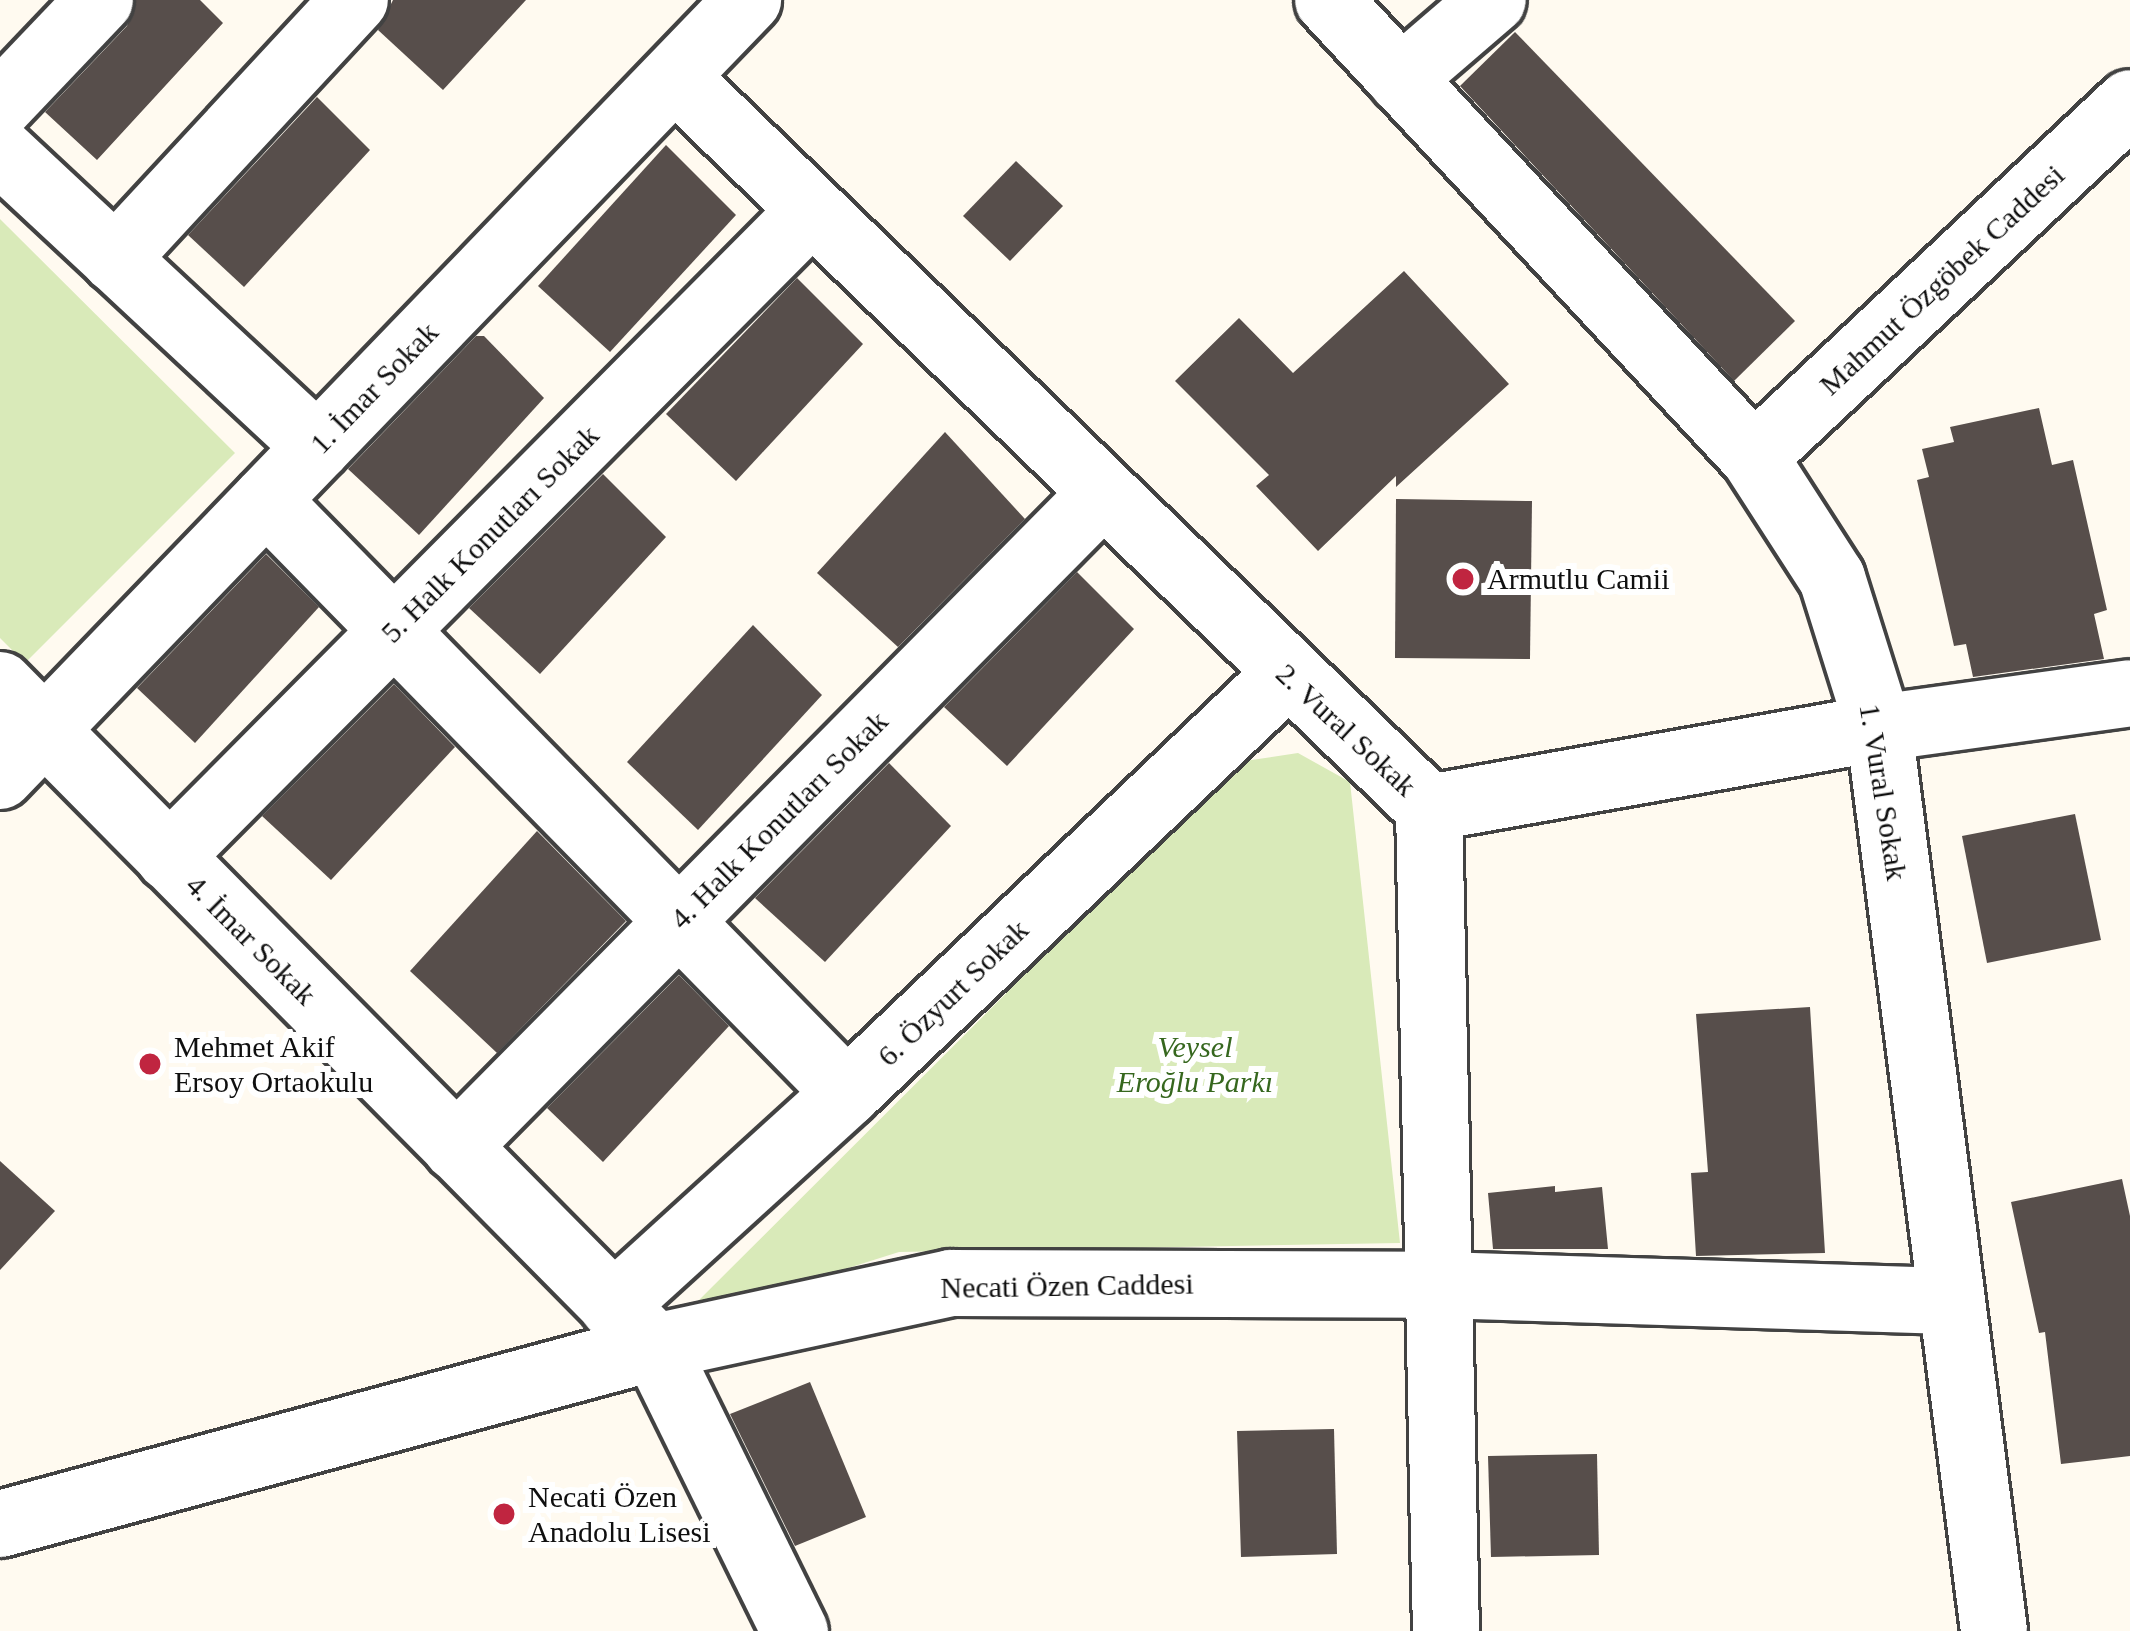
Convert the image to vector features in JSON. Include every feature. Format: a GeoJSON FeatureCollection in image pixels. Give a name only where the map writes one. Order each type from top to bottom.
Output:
{"type":"FeatureCollection","features":[{"type":"Feature","properties":{"kind":"street"},"geometry":{"type":"LineString","coordinates":[[0,105],[100,0]]}},
{"type":"Feature","properties":{"kind":"street"},"geometry":{"type":"LineString","coordinates":[[116,259],[355,0]]}},
{"type":"Feature","properties":{"kind":"street","name":"1. İmar Sokak"},"geometry":{"type":"LineString","coordinates":[[15,730],[266,500],[748,0]]}},
{"type":"Feature","properties":{"kind":"street","name":"1. Vural Sokak"},"geometry":{"type":"LineString","coordinates":[[1328,0],[1754,457],[1832,578],[1879,728],[1948,1301],[1994,1631]]}},
{"type":"Feature","properties":{"kind":"street"},"geometry":{"type":"LineString","coordinates":[[1401,79],[1493,0]]}},
{"type":"Feature","properties":{"kind":"street","name":"2. Vural Sokak"},"geometry":{"type":"LineString","coordinates":[[675,76],[1429,808],[1445,1631]]}},
{"type":"Feature","properties":{"kind":"street","name":"Mahmut Özgöbek Caddesi"},"geometry":{"type":"LineString","coordinates":[[1754,457],[2130,103]]}},
{"type":"Feature","properties":{"kind":"street"},"geometry":{"type":"LineString","coordinates":[[0,151],[317,447]]}},
{"type":"Feature","properties":{"kind":"street","name":"5. Halk Konutları Sokak"},"geometry":{"type":"LineString","coordinates":[[169,856],[812,211]]}},
{"type":"Feature","properties":{"kind":"street","name":"4. Halk Konutları Sokak"},"geometry":{"type":"LineString","coordinates":[[456,1147],[1102,494]]}},
{"type":"Feature","properties":{"kind":"street"},"geometry":{"type":"LineString","coordinates":[[266,500],[847,1093]]}},
{"type":"Feature","properties":{"kind":"street","name":"6. Özyurt Sokak"},"geometry":{"type":"LineString","coordinates":[[634,1326],[847,1093],[1286,674]]}},
{"type":"Feature","properties":{"kind":"street"},"geometry":{"type":"LineString","coordinates":[[1429,808],[1879,728],[2130,693]]}},
{"type":"Feature","properties":{"kind":"street","name":"4. İmar Sokak"},"geometry":{"type":"LineString","coordinates":[[15,730],[169,856],[634,1326],[795,1631]]}},
{"type":"Feature","properties":{"kind":"street","name":"Necati Özen Caddesi"},"geometry":{"type":"LineString","coordinates":[[0,1524],[634,1326],[951,1283],[1441,1285],[1948,1301]]}},
{"type":"Feature","properties":{"kind":"green space"},"geometry":{"type":"Polygon","coordinates":[[[0,219],[235,453],[25,663],[0,638],[0,219]]]}},
{"type":"Feature","properties":{"kind":"green space","name":"Veysel Eroğlu Parkı"},"geometry":{"type":"Polygon","coordinates":[[[1298,753],[1350,782],[1400,1243],[899,1252],[677,1322],[1238,762],[1298,753]]]}},
{"type":"Feature","properties":{"kind":"building"},"geometry":{"type":"Polygon","coordinates":[[[136,0],[200,0],[223,23],[97,160],[45,112],[127,26],[136,0]]]}},
{"type":"Feature","properties":{"kind":"building"},"geometry":{"type":"Polygon","coordinates":[[[393,0],[526,0],[443,90],[378,30],[393,0]]]}},
{"type":"Feature","properties":{"kind":"building"},"geometry":{"type":"Polygon","coordinates":[[[1515,32],[1795,321],[1734,381],[1460,86],[1515,32]]]}},
{"type":"Feature","properties":{"kind":"building"},"geometry":{"type":"Polygon","coordinates":[[[317,97],[370,150],[244,287],[188,235],[317,97]]]}},
{"type":"Feature","properties":{"kind":"building"},"geometry":{"type":"Polygon","coordinates":[[[666,145],[736,215],[610,352],[538,286],[666,145]]]}},
{"type":"Feature","properties":{"kind":"building"},"geometry":{"type":"Polygon","coordinates":[[[1016,161],[1063,206],[1010,261],[963,216],[1016,161]]]}},
{"type":"Feature","properties":{"kind":"building"},"geometry":{"type":"Polygon","coordinates":[[[1404,271],[1509,384],[1396,487],[1396,476],[1318,551],[1256,486],[1269,475],[1175,381],[1239,318],[1293,373],[1404,271]]]}},
{"type":"Feature","properties":{"kind":"building"},"geometry":{"type":"Polygon","coordinates":[[[797,278],[863,344],[736,481],[666,414],[797,278]]]}},
{"type":"Feature","properties":{"kind":"building"},"geometry":{"type":"Polygon","coordinates":[[[476,336],[484,336],[544,398],[419,535],[348,469],[476,336]]]}},
{"type":"Feature","properties":{"kind":"building"},"geometry":{"type":"Polygon","coordinates":[[[2039,408],[2052,465],[2073,460],[2107,610],[2094,614],[2104,659],[1973,677],[1966,644],[1954,646],[1917,480],[1929,477],[1922,449],[1954,442],[1950,427],[2039,408]]]}},
{"type":"Feature","properties":{"kind":"building"},"geometry":{"type":"Polygon","coordinates":[[[945,432],[1025,519],[898,647],[817,573],[945,432]]]}},
{"type":"Feature","properties":{"kind":"building"},"geometry":{"type":"Polygon","coordinates":[[[603,474],[666,537],[540,674],[469,608],[603,474]]]}},
{"type":"Feature","properties":{"kind":"building","name":"Armutlu Camii"},"geometry":{"type":"Polygon","coordinates":[[[1396,499],[1532,501],[1530,659],[1395,658],[1396,499]]]}},
{"type":"Feature","properties":{"kind":"building"},"geometry":{"type":"Polygon","coordinates":[[[266,554],[319,607],[195,743],[137,688],[266,554]]]}},
{"type":"Feature","properties":{"kind":"building"},"geometry":{"type":"Polygon","coordinates":[[[1077,572],[1134,629],[1007,766],[944,707],[1077,572]]]}},
{"type":"Feature","properties":{"kind":"building"},"geometry":{"type":"Polygon","coordinates":[[[753,625],[822,695],[698,830],[627,762],[753,625]]]}},
{"type":"Feature","properties":{"kind":"building"},"geometry":{"type":"Polygon","coordinates":[[[394,684],[455,747],[331,880],[262,816],[394,684]]]}},
{"type":"Feature","properties":{"kind":"building"},"geometry":{"type":"Polygon","coordinates":[[[889,763],[951,826],[825,962],[755,898],[889,763]]]}},
{"type":"Feature","properties":{"kind":"building"},"geometry":{"type":"Polygon","coordinates":[[[2075,814],[2101,940],[1987,963],[1962,836],[2075,814]]]}},
{"type":"Feature","properties":{"kind":"building"},"geometry":{"type":"Polygon","coordinates":[[[537,831],[626,921],[497,1053],[410,971],[537,831]]]}},
{"type":"Feature","properties":{"kind":"building"},"geometry":{"type":"Polygon","coordinates":[[[679,975],[729,1026],[603,1162],[547,1108],[679,975]]]}},
{"type":"Feature","properties":{"kind":"building"},"geometry":{"type":"Polygon","coordinates":[[[1810,1007],[1825,1253],[1696,1256],[1691,1173],[1708,1172],[1696,1014],[1810,1007]]]}},
{"type":"Feature","properties":{"kind":"building"},"geometry":{"type":"Polygon","coordinates":[[[0,1161],[55,1211],[0,1270],[0,1161]]]}},
{"type":"Feature","properties":{"kind":"building"},"geometry":{"type":"Polygon","coordinates":[[[2122,1179],[2130,1216],[2130,1456],[2061,1464],[2045,1332],[2039,1333],[2011,1202],[2122,1179]]]}},
{"type":"Feature","properties":{"kind":"building"},"geometry":{"type":"Polygon","coordinates":[[[1555,1186],[1555,1192],[1602,1187],[1608,1249],[1493,1249],[1488,1193],[1555,1186]]]}},
{"type":"Feature","properties":{"kind":"building"},"geometry":{"type":"Polygon","coordinates":[[[810,1382],[866,1517],[795,1546],[730,1414],[810,1382]]]}},
{"type":"Feature","properties":{"kind":"building"},"geometry":{"type":"Polygon","coordinates":[[[1334,1429],[1337,1554],[1241,1557],[1237,1431],[1334,1429]]]}},
{"type":"Feature","properties":{"kind":"building"},"geometry":{"type":"Polygon","coordinates":[[[1597,1454],[1599,1555],[1491,1557],[1488,1456],[1597,1454]]]}},
{"type":"Feature","properties":{"kind":"place","name":"Armutlu Camii"},"geometry":{"type":"Point","coordinates":[1463,579]}},
{"type":"Feature","properties":{"kind":"place","name":"Mehmet Akif Ersoy Ortaokulu"},"geometry":{"type":"Point","coordinates":[150,1064]}},
{"type":"Feature","properties":{"kind":"place","name":"Necati Özen Anadolu Lisesi"},"geometry":{"type":"Point","coordinates":[504,1514]}}]}
